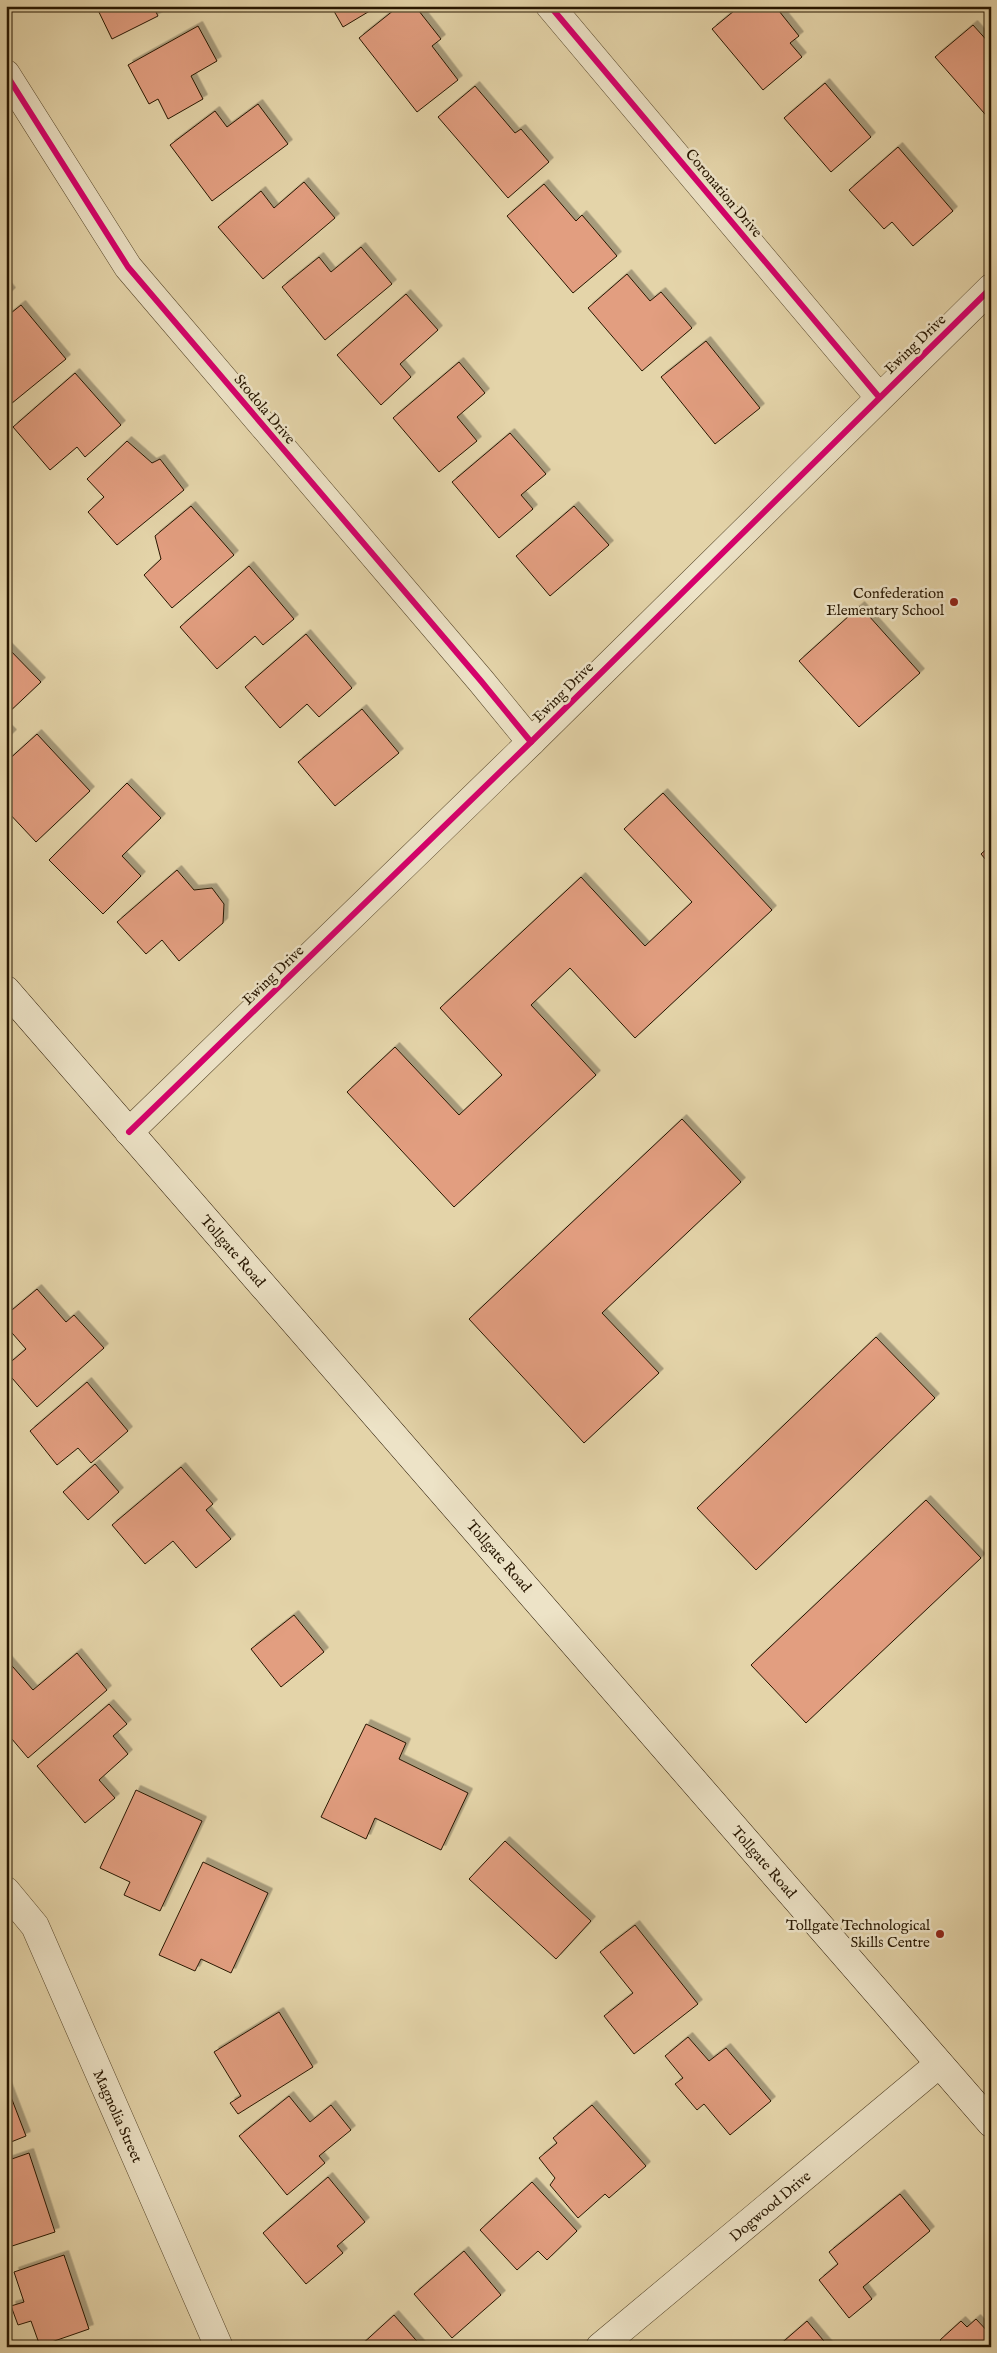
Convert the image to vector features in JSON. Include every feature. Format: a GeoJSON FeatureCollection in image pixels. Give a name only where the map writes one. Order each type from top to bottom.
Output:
{"type":"FeatureCollection","features":[{"type":"Feature","properties":{"kind":"street","name":"Coronation Drive"},"geometry":{"type":"LineString","coordinates":[[550,6],[878,397]]}},
{"type":"Feature","properties":{"kind":"street","name":"Stodola Drive"},"geometry":{"type":"LineString","coordinates":[[6,74],[128,267],[531,742]]}},
{"type":"Feature","properties":{"kind":"street","name":"Ewing Drive"},"geometry":{"type":"LineString","coordinates":[[129,1132],[531,742],[878,397],[991,288]]}},
{"type":"Feature","properties":{"kind":"street","name":"Tollgate Road"},"geometry":{"type":"LineString","coordinates":[[6,990],[991,2123]]}},
{"type":"Feature","properties":{"kind":"street","name":"Magnolia Street"},"geometry":{"type":"LineString","coordinates":[[6,1891],[35,1926],[218,2347]]}},
{"type":"Feature","properties":{"kind":"street","name":"Dogwood Drive"},"geometry":{"type":"LineString","coordinates":[[600,2347],[939,2064]]}},
{"type":"Feature","properties":{"kind":"building"},"geometry":{"type":"Polygon","coordinates":[[[96,6],[153,6],[158,16],[112,39],[96,6]]]}},
{"type":"Feature","properties":{"kind":"building"},"geometry":{"type":"Polygon","coordinates":[[[331,6],[378,6],[343,27],[331,6]]]}},
{"type":"Feature","properties":{"kind":"building"},"geometry":{"type":"Polygon","coordinates":[[[399,6],[415,6],[441,39],[432,46],[458,80],[417,112],[359,38],[399,6]]]}},
{"type":"Feature","properties":{"kind":"building"},"geometry":{"type":"Polygon","coordinates":[[[740,6],[775,6],[799,36],[790,43],[802,57],[763,90],[712,29],[740,6]]]}},
{"type":"Feature","properties":{"kind":"building"},"geometry":{"type":"Polygon","coordinates":[[[973,25],[991,45],[991,121],[935,57],[973,25]]]}},
{"type":"Feature","properties":{"kind":"building"},"geometry":{"type":"Polygon","coordinates":[[[198,26],[217,61],[191,76],[203,99],[168,119],[158,99],[149,104],[128,65],[198,26]]]}},
{"type":"Feature","properties":{"kind":"building"},"geometry":{"type":"Polygon","coordinates":[[[825,83],[871,137],[831,172],[784,118],[825,83]]]}},
{"type":"Feature","properties":{"kind":"building"},"geometry":{"type":"Polygon","coordinates":[[[475,86],[515,133],[521,129],[549,162],[508,198],[438,117],[475,86]]]}},
{"type":"Feature","properties":{"kind":"building"},"geometry":{"type":"Polygon","coordinates":[[[258,104],[288,144],[212,201],[170,145],[215,111],[227,127],[258,104]]]}},
{"type":"Feature","properties":{"kind":"building"},"geometry":{"type":"Polygon","coordinates":[[[898,147],[953,211],[913,246],[892,222],[884,229],[849,190],[898,147]]]}},
{"type":"Feature","properties":{"kind":"building"},"geometry":{"type":"Polygon","coordinates":[[[304,182],[335,218],[263,279],[218,227],[261,191],[274,208],[304,182]]]}},
{"type":"Feature","properties":{"kind":"building"},"geometry":{"type":"Polygon","coordinates":[[[544,184],[576,221],[582,215],[617,256],[573,293],[507,216],[544,184]]]}},
{"type":"Feature","properties":{"kind":"building"},"geometry":{"type":"Polygon","coordinates":[[[361,247],[392,284],[325,340],[282,287],[319,257],[331,272],[361,247]]]}},
{"type":"Feature","properties":{"kind":"building"},"geometry":{"type":"Polygon","coordinates":[[[627,274],[650,301],[661,292],[692,328],[642,371],[588,308],[627,274]]]}},
{"type":"Feature","properties":{"kind":"building"},"geometry":{"type":"Polygon","coordinates":[[[6,286],[11,292],[6,297],[6,286]]]}},
{"type":"Feature","properties":{"kind":"building"},"geometry":{"type":"Polygon","coordinates":[[[406,294],[438,330],[400,364],[411,377],[381,405],[337,355],[406,294]]]}},
{"type":"Feature","properties":{"kind":"building"},"geometry":{"type":"Polygon","coordinates":[[[21,305],[66,359],[6,408],[6,317],[21,305]]]}},
{"type":"Feature","properties":{"kind":"building"},"geometry":{"type":"Polygon","coordinates":[[[706,341],[760,408],[715,444],[661,377],[706,341]]]}},
{"type":"Feature","properties":{"kind":"building"},"geometry":{"type":"Polygon","coordinates":[[[459,362],[485,393],[457,417],[477,441],[439,472],[393,418],[459,362]]]}},
{"type":"Feature","properties":{"kind":"building"},"geometry":{"type":"Polygon","coordinates":[[[75,373],[121,425],[85,457],[77,447],[50,470],[13,427],[75,373]]]}},
{"type":"Feature","properties":{"kind":"building"},"geometry":{"type":"Polygon","coordinates":[[[510,433],[546,474],[521,495],[533,509],[499,538],[452,482],[510,433]]]}},
{"type":"Feature","properties":{"kind":"building"},"geometry":{"type":"Polygon","coordinates":[[[127,441],[152,463],[160,459],[184,490],[117,545],[88,512],[104,497],[87,479],[127,441]]]}},
{"type":"Feature","properties":{"kind":"building"},"geometry":{"type":"Polygon","coordinates":[[[191,506],[234,555],[172,608],[144,575],[161,559],[155,536],[191,506]]]}},
{"type":"Feature","properties":{"kind":"building"},"geometry":{"type":"Polygon","coordinates":[[[574,506],[609,545],[550,596],[516,556],[574,506]]]}},
{"type":"Feature","properties":{"kind":"building"},"geometry":{"type":"Polygon","coordinates":[[[249,566],[294,619],[263,645],[255,636],[217,669],[180,627],[249,566]]]}},
{"type":"Feature","properties":{"kind":"building"},"geometry":{"type":"Polygon","coordinates":[[[860,606],[920,673],[859,727],[799,661],[860,606]]]}},
{"type":"Feature","properties":{"kind":"building"},"geometry":{"type":"Polygon","coordinates":[[[306,634],[352,688],[319,717],[307,704],[280,728],[245,687],[306,634]]]}},
{"type":"Feature","properties":{"kind":"building"},"geometry":{"type":"Polygon","coordinates":[[[6,646],[41,682],[6,715],[6,646]]]}},
{"type":"Feature","properties":{"kind":"building"},"geometry":{"type":"Polygon","coordinates":[[[362,709],[399,753],[335,806],[298,762],[362,709]]]}},
{"type":"Feature","properties":{"kind":"building"},"geometry":{"type":"Polygon","coordinates":[[[6,728],[12,734],[6,740],[6,728]]]}},
{"type":"Feature","properties":{"kind":"building"},"geometry":{"type":"Polygon","coordinates":[[[37,734],[90,791],[36,842],[6,810],[6,762],[37,734]]]}},
{"type":"Feature","properties":{"kind":"building"},"geometry":{"type":"Polygon","coordinates":[[[127,783],[161,818],[122,856],[141,876],[103,914],[49,860],[127,783]]]}},
{"type":"Feature","properties":{"kind":"building"},"geometry":{"type":"Polygon","coordinates":[[[663,793],[772,910],[635,1038],[570,968],[531,1005],[596,1075],[454,1207],[347,1092],[395,1047],[459,1115],[502,1075],[440,1008],[581,877],[645,946],[692,902],[624,829],[663,793]]]}},
{"type":"Feature","properties":{"kind":"building"},"geometry":{"type":"Polygon","coordinates":[[[991,845],[991,866],[981,854],[991,845]]]}},
{"type":"Feature","properties":{"kind":"building"},"geometry":{"type":"Polygon","coordinates":[[[177,870],[194,890],[212,888],[224,904],[223,923],[179,961],[162,940],[146,954],[117,922],[177,870]]]}},
{"type":"Feature","properties":{"kind":"building"},"geometry":{"type":"Polygon","coordinates":[[[682,1119],[741,1182],[602,1313],[659,1373],[584,1443],[469,1319],[682,1119]]]}},
{"type":"Feature","properties":{"kind":"building"},"geometry":{"type":"Polygon","coordinates":[[[37,1289],[66,1322],[74,1315],[104,1348],[37,1407],[6,1371],[6,1366],[26,1349],[6,1326],[6,1315],[37,1289]]]}},
{"type":"Feature","properties":{"kind":"building"},"geometry":{"type":"Polygon","coordinates":[[[876,1337],[935,1398],[756,1570],[697,1508],[876,1337]]]}},
{"type":"Feature","properties":{"kind":"building"},"geometry":{"type":"Polygon","coordinates":[[[87,1382],[128,1431],[91,1463],[78,1448],[57,1465],[30,1431],[87,1382]]]}},
{"type":"Feature","properties":{"kind":"building"},"geometry":{"type":"Polygon","coordinates":[[[95,1464],[119,1492],[88,1520],[63,1492],[95,1464]]]}},
{"type":"Feature","properties":{"kind":"building"},"geometry":{"type":"Polygon","coordinates":[[[181,1467],[213,1504],[206,1510],[231,1539],[196,1568],[173,1541],[145,1564],[112,1525],[181,1467]]]}},
{"type":"Feature","properties":{"kind":"building"},"geometry":{"type":"Polygon","coordinates":[[[926,1500],[981,1558],[806,1723],[751,1665],[926,1500]]]}},
{"type":"Feature","properties":{"kind":"building"},"geometry":{"type":"Polygon","coordinates":[[[294,1615],[324,1652],[281,1687],[251,1649],[294,1615]]]}},
{"type":"Feature","properties":{"kind":"building"},"geometry":{"type":"Polygon","coordinates":[[[77,1653],[107,1690],[28,1758],[6,1732],[6,1659],[33,1690],[77,1653]]]}},
{"type":"Feature","properties":{"kind":"building"},"geometry":{"type":"Polygon","coordinates":[[[109,1704],[127,1724],[113,1736],[128,1754],[99,1780],[115,1798],[85,1823],[37,1766],[109,1704]]]}},
{"type":"Feature","properties":{"kind":"building"},"geometry":{"type":"Polygon","coordinates":[[[366,1724],[406,1743],[399,1759],[468,1793],[441,1850],[375,1818],[366,1839],[321,1817],[366,1724]]]}},
{"type":"Feature","properties":{"kind":"building"},"geometry":{"type":"Polygon","coordinates":[[[136,1790],[202,1821],[160,1911],[124,1895],[130,1882],[100,1868],[136,1790]]]}},
{"type":"Feature","properties":{"kind":"building"},"geometry":{"type":"Polygon","coordinates":[[[505,1841],[591,1921],[556,1959],[469,1879],[505,1841]]]}},
{"type":"Feature","properties":{"kind":"building"},"geometry":{"type":"Polygon","coordinates":[[[203,1862],[268,1893],[231,1973],[201,1959],[195,1971],[159,1955],[203,1862]]]}},
{"type":"Feature","properties":{"kind":"building"},"geometry":{"type":"Polygon","coordinates":[[[635,1925],[698,2004],[634,2054],[604,2016],[633,1993],[600,1952],[635,1925]]]}},
{"type":"Feature","properties":{"kind":"building"},"geometry":{"type":"Polygon","coordinates":[[[279,2012],[313,2067],[238,2114],[230,2103],[241,2096],[214,2052],[279,2012]]]}},
{"type":"Feature","properties":{"kind":"building"},"geometry":{"type":"Polygon","coordinates":[[[688,2037],[709,2061],[726,2048],[771,2101],[730,2135],[704,2104],[697,2110],[675,2084],[683,2078],[665,2056],[688,2037]]]}},
{"type":"Feature","properties":{"kind":"building"},"geometry":{"type":"Polygon","coordinates":[[[6,2084],[26,2136],[6,2144],[6,2084]]]}},
{"type":"Feature","properties":{"kind":"building"},"geometry":{"type":"Polygon","coordinates":[[[289,2096],[310,2122],[331,2105],[351,2130],[319,2156],[325,2163],[287,2195],[239,2136],[289,2096]]]}},
{"type":"Feature","properties":{"kind":"building"},"geometry":{"type":"Polygon","coordinates":[[[592,2105],[646,2166],[609,2198],[605,2194],[578,2218],[550,2185],[555,2178],[539,2158],[557,2143],[553,2138],[592,2105]]]}},
{"type":"Feature","properties":{"kind":"building"},"geometry":{"type":"Polygon","coordinates":[[[29,2153],[55,2232],[6,2248],[6,2161],[29,2153]]]}},
{"type":"Feature","properties":{"kind":"building"},"geometry":{"type":"Polygon","coordinates":[[[328,2177],[365,2222],[337,2246],[343,2253],[306,2284],[263,2233],[328,2177]]]}},
{"type":"Feature","properties":{"kind":"building"},"geometry":{"type":"Polygon","coordinates":[[[532,2182],[577,2231],[547,2260],[538,2251],[517,2270],[480,2230],[532,2182]]]}},
{"type":"Feature","properties":{"kind":"building"},"geometry":{"type":"Polygon","coordinates":[[[900,2194],[930,2231],[863,2287],[872,2299],[849,2318],[819,2280],[838,2264],[829,2252],[900,2194]]]}},
{"type":"Feature","properties":{"kind":"building"},"geometry":{"type":"Polygon","coordinates":[[[464,2251],[501,2295],[452,2338],[414,2294],[464,2251]]]}},
{"type":"Feature","properties":{"kind":"building"},"geometry":{"type":"Polygon","coordinates":[[[64,2255],[89,2329],[40,2346],[31,2321],[18,2325],[11,2306],[24,2302],[14,2272],[64,2255]]]}},
{"type":"Feature","properties":{"kind":"building"},"geometry":{"type":"Polygon","coordinates":[[[394,2315],[422,2347],[359,2347],[394,2315]]]}},
{"type":"Feature","properties":{"kind":"building"},"geometry":{"type":"Polygon","coordinates":[[[976,2319],[991,2335],[991,2347],[947,2347],[940,2340],[961,2321],[967,2327],[976,2319]]]}},
{"type":"Feature","properties":{"kind":"building"},"geometry":{"type":"Polygon","coordinates":[[[807,2321],[829,2347],[777,2347],[807,2321]]]}},
{"type":"Feature","properties":{"kind":"cycle path"},"geometry":{"type":"LineString","coordinates":[[550,6],[879,397]]}},
{"type":"Feature","properties":{"kind":"cycle path"},"geometry":{"type":"LineString","coordinates":[[6,74],[128,267],[531,742]]}},
{"type":"Feature","properties":{"kind":"cycle path"},"geometry":{"type":"LineString","coordinates":[[129,1132],[531,742],[991,288]]}},
{"type":"Feature","properties":{"kind":"place","name":"Confederation Elementary School"},"geometry":{"type":"Point","coordinates":[954,602]}},
{"type":"Feature","properties":{"kind":"place","name":"Tollgate Technological Skills Centre"},"geometry":{"type":"Point","coordinates":[940,1934]}}]}
